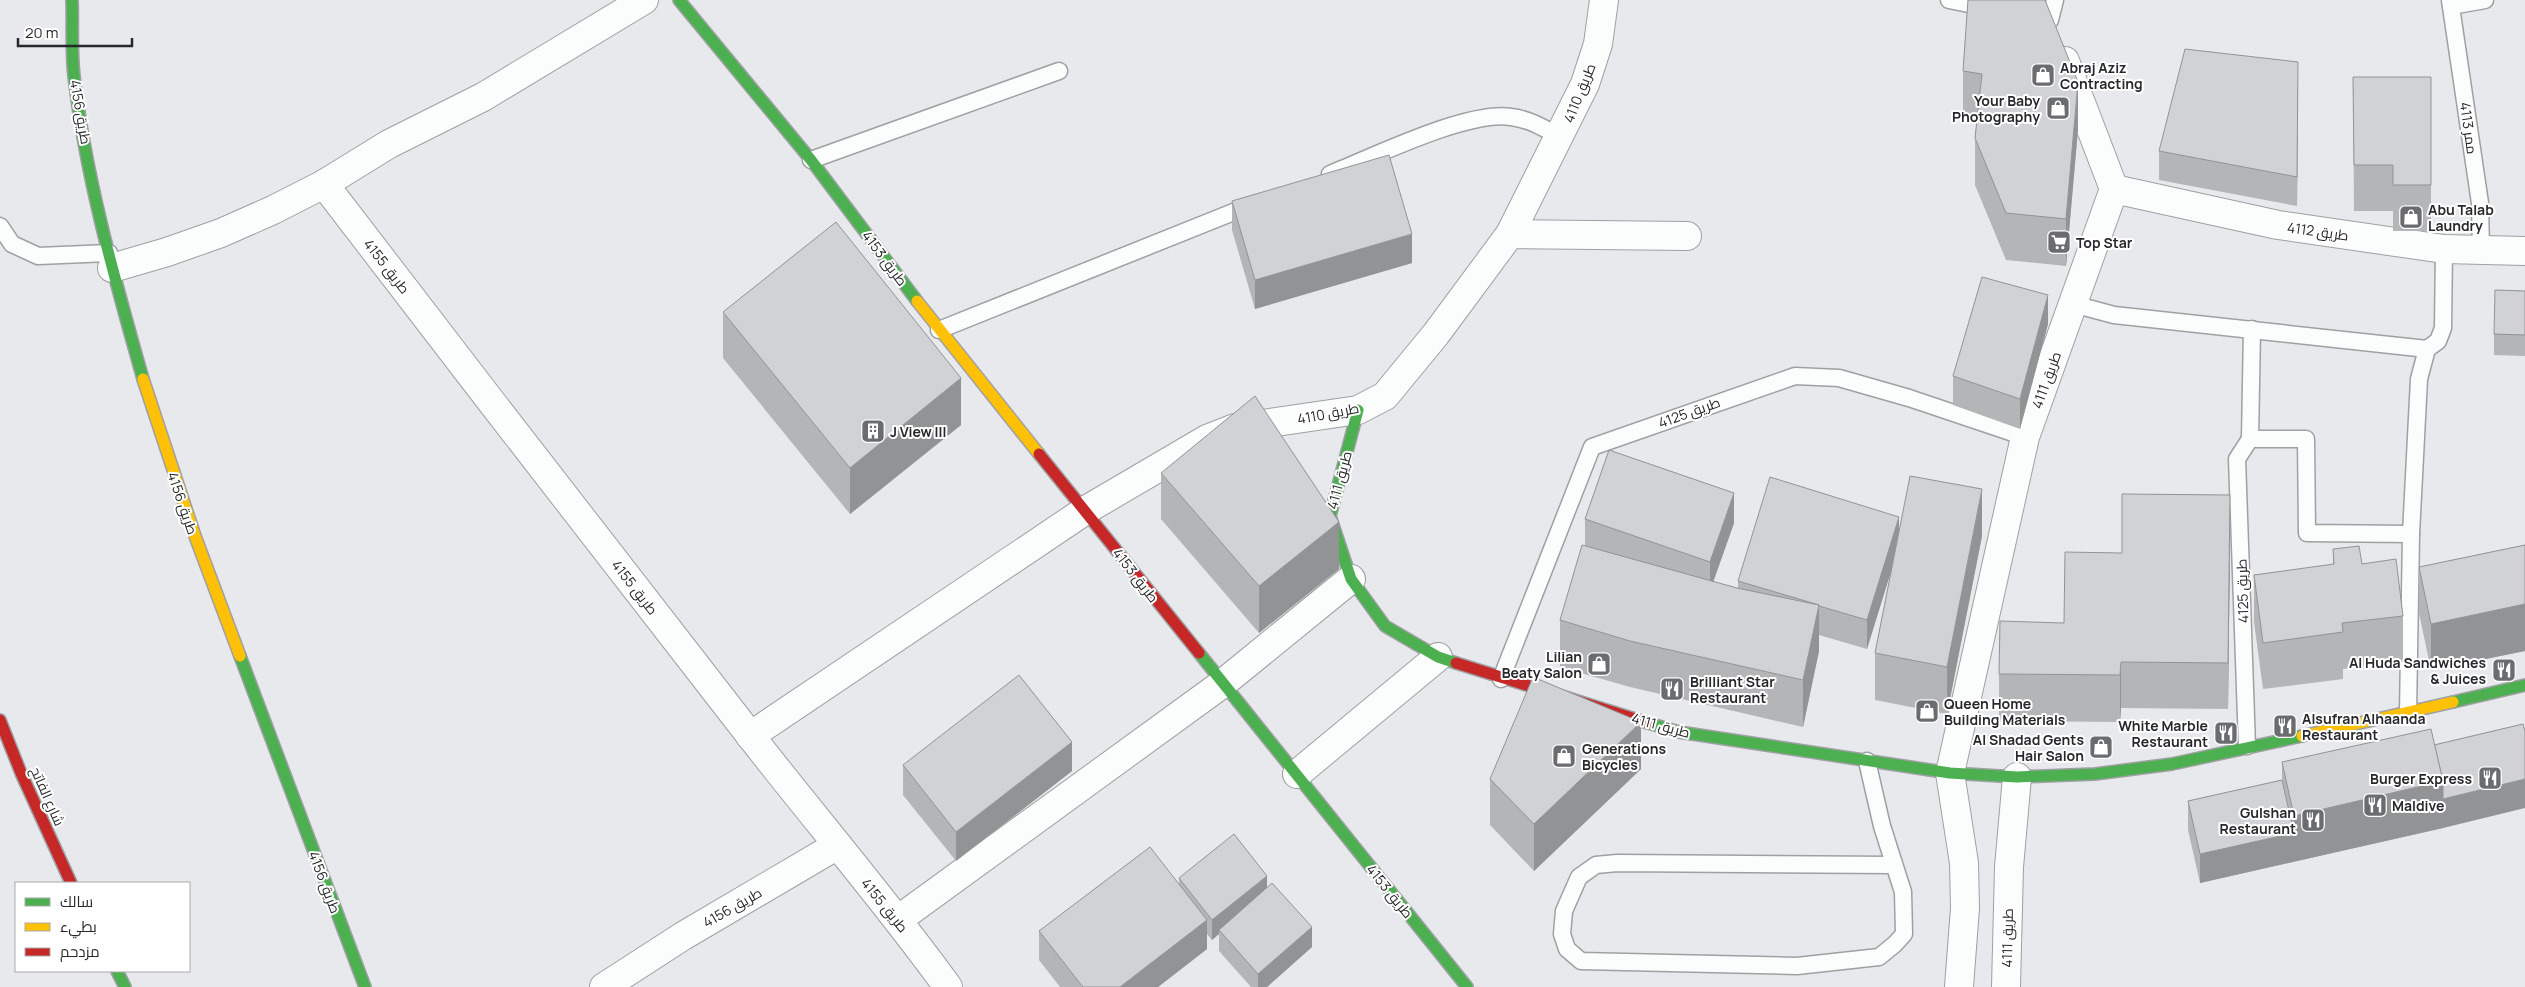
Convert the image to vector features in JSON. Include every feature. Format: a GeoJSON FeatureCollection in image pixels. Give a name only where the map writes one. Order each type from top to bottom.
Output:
{"type":"FeatureCollection","features":[{"type":"Feature","properties":{"kind":"street","name":"طريق 4156"},"geometry":{"type":"LineString","coordinates":[[72,0],[74,75],[111,261],[153,414],[195,536],[365,987]]}},
{"type":"Feature","properties":{"kind":"street"},"geometry":{"type":"LineString","coordinates":[[111,261],[167,252],[221,233],[273,210],[324,184],[389,144],[506,84],[644,0]]}},
{"type":"Feature","properties":{"kind":"street","name":"طريق 4153"},"geometry":{"type":"LineString","coordinates":[[679,0],[811,160],[939,330],[1086,510],[1222,684],[1297,774],[1466,987]]}},
{"type":"Feature","properties":{"kind":"street","name":"طريق 4110"},"geometry":{"type":"LineString","coordinates":[[750,736],[1086,510],[1207,439],[1235,428],[1358,410],[1385,396],[1405,373],[1510,234],[1585,84],[1598,44],[1604,0]]}},
{"type":"Feature","properties":{"kind":"street"},"geometry":{"type":"LineString","coordinates":[[2052,10],[2114,188]]}},
{"type":"Feature","properties":{"kind":"street","name":"طريق 4155"},"geometry":{"type":"LineString","coordinates":[[324,184],[750,736],[836,846],[898,919],[948,987]]}},
{"type":"Feature","properties":{"kind":"street","name":"طريق 4112"},"geometry":{"type":"LineString","coordinates":[[2114,188],[2278,226],[2444,249],[2525,251]]}},
{"type":"Feature","properties":{"kind":"street","name":"طريق 4111"},"geometry":{"type":"LineString","coordinates":[[1959,987],[1965,908],[1963,854],[1950,773],[2025,437],[2114,188]]}},
{"type":"Feature","properties":{"kind":"street"},"geometry":{"type":"LineString","coordinates":[[1510,234],[1687,236]]}},
{"type":"Feature","properties":{"kind":"street","name":"طريق 4111"},"geometry":{"type":"LineString","coordinates":[[1358,410],[1330,516],[1351,579],[1385,626],[1438,657],[1501,679],[1679,732],[1950,773],[2017,777],[2007,913],[2006,987]]}},
{"type":"Feature","properties":{"kind":"street"},"geometry":{"type":"LineString","coordinates":[[898,919],[1222,684],[1351,579]]}},
{"type":"Feature","properties":{"kind":"street"},"geometry":{"type":"LineString","coordinates":[[1297,774],[1438,657]]}},
{"type":"Feature","properties":{"kind":"street"},"geometry":{"type":"LineString","coordinates":[[2017,777],[2095,774],[2172,764],[2247,746],[2408,713],[2525,685]]}},
{"type":"Feature","properties":{"kind":"street","name":"شارع الفاتح"},"geometry":{"type":"LineString","coordinates":[[0,720],[21,773],[71,882]]}},
{"type":"Feature","properties":{"kind":"street","name":"طريق 4156"},"geometry":{"type":"LineString","coordinates":[[604,987],[683,936],[836,846]]}},
{"type":"Feature","properties":{"kind":"street"},"geometry":{"type":"LineString","coordinates":[[1965,908],[2007,913]]}},
{"type":"Feature","properties":{"kind":"street"},"geometry":{"type":"LineString","coordinates":[[118,972],[125,987]]}},
{"type":"Feature","properties":{"kind":"lane"},"geometry":{"type":"LineString","coordinates":[[1949,0],[2004,11]]}},
{"type":"Feature","properties":{"kind":"lane","name":"ممر 4113"},"geometry":{"type":"LineString","coordinates":[[2481,250],[2480,203],[2450,3],[2485,0]]}},
{"type":"Feature","properties":{"kind":"lane"},"geometry":{"type":"LineString","coordinates":[[2022,14],[2052,10]]}},
{"type":"Feature","properties":{"kind":"lane"},"geometry":{"type":"LineString","coordinates":[[811,160],[1058,71]]}},
{"type":"Feature","properties":{"kind":"lane"},"geometry":{"type":"LineString","coordinates":[[1318,179],[1457,124],[1483,116],[1510,116],[1528,121],[1560,137]]}},
{"type":"Feature","properties":{"kind":"lane"},"geometry":{"type":"LineString","coordinates":[[939,330],[1263,201]]}},
{"type":"Feature","properties":{"kind":"lane"},"geometry":{"type":"LineString","coordinates":[[0,226],[12,244],[38,256],[111,261]]}},
{"type":"Feature","properties":{"kind":"lane"},"geometry":{"type":"LineString","coordinates":[[2408,713],[2411,534],[2419,379],[2427,349],[2438,341],[2443,328],[2444,249]]}},
{"type":"Feature","properties":{"kind":"lane"},"geometry":{"type":"LineString","coordinates":[[2073,304],[2114,315],[2427,349]]}},
{"type":"Feature","properties":{"kind":"lane"},"geometry":{"type":"LineString","coordinates":[[2252,329],[2250,439],[2306,438],[2307,533],[2411,534]]}},
{"type":"Feature","properties":{"kind":"lane","name":"طريق 4125"},"geometry":{"type":"LineString","coordinates":[[1501,679],[1592,447],[1795,376],[1839,378],[1909,398],[2025,437]]}},
{"type":"Feature","properties":{"kind":"lane","name":"طريق 4125"},"geometry":{"type":"LineString","coordinates":[[2247,746],[2237,459],[2250,439]]}},
{"type":"Feature","properties":{"kind":"lane"},"geometry":{"type":"LineString","coordinates":[[1868,761],[1893,865],[1902,892],[1904,934],[1879,957],[1797,966],[1582,961],[1567,949],[1562,934],[1564,911],[1579,877],[1596,865],[1627,863],[1893,865]]}},
{"type":"Feature","properties":{"kind":"building"},"geometry":{"type":"Polygon","coordinates":[[[1968,0],[2045,0],[2078,82],[2066,219],[2006,213],[1975,138],[1982,74],[1963,71],[1968,0]]]}},
{"type":"Feature","properties":{"kind":"building"},"geometry":{"type":"Polygon","coordinates":[[[2185,49],[2298,62],[2297,177],[2159,151],[2185,49]]]}},
{"type":"Feature","properties":{"kind":"building"},"geometry":{"type":"Polygon","coordinates":[[[2353,77],[2431,77],[2431,185],[2393,185],[2393,165],[2354,165],[2353,77]]]}},
{"type":"Feature","properties":{"kind":"building"},"geometry":{"type":"Polygon","coordinates":[[[1389,155],[1412,234],[1255,280],[1232,201],[1389,155]]]}},
{"type":"Feature","properties":{"kind":"building"},"geometry":{"type":"Polygon","coordinates":[[[836,222],[961,378],[850,468],[723,312],[836,222]]]}},
{"type":"Feature","properties":{"kind":"building"},"geometry":{"type":"Polygon","coordinates":[[[1982,277],[2048,295],[2020,399],[1953,376],[1982,277]]]}},
{"type":"Feature","properties":{"kind":"building"},"geometry":{"type":"Polygon","coordinates":[[[2495,290],[2525,291],[2525,335],[2494,334],[2495,290]]]}},
{"type":"Feature","properties":{"kind":"building"},"geometry":{"type":"Polygon","coordinates":[[[1255,396],[1339,522],[1259,586],[1161,473],[1255,396]]]}},
{"type":"Feature","properties":{"kind":"building"},"geometry":{"type":"Polygon","coordinates":[[[1609,450],[1734,493],[1710,562],[1585,519],[1609,450]]]}},
{"type":"Feature","properties":{"kind":"building"},"geometry":{"type":"Polygon","coordinates":[[[1910,476],[1982,489],[1947,667],[1875,653],[1910,476]]]}},
{"type":"Feature","properties":{"kind":"building"},"geometry":{"type":"Polygon","coordinates":[[[1770,477],[1899,517],[1867,620],[1738,581],[1770,477]]]}},
{"type":"Feature","properties":{"kind":"building"},"geometry":{"type":"Polygon","coordinates":[[[2122,494],[2230,495],[2228,663],[2121,662],[2120,675],[1999,674],[2000,621],[2064,623],[2065,552],[2122,553],[2122,494]]]}},
{"type":"Feature","properties":{"kind":"building"},"geometry":{"type":"Polygon","coordinates":[[[1582,545],[1737,588],[1819,605],[1803,680],[1630,641],[1560,620],[1582,545]]]}},
{"type":"Feature","properties":{"kind":"building"},"geometry":{"type":"Polygon","coordinates":[[[2525,545],[2525,604],[2431,624],[2419,567],[2525,545]]]}},
{"type":"Feature","properties":{"kind":"building"},"geometry":{"type":"Polygon","coordinates":[[[2359,546],[2362,564],[2396,559],[2403,616],[2342,623],[2343,632],[2263,643],[2254,575],[2334,564],[2333,549],[2359,546]]]}},
{"type":"Feature","properties":{"kind":"building"},"geometry":{"type":"Polygon","coordinates":[[[1019,675],[1072,742],[956,832],[903,765],[1019,675]]]}},
{"type":"Feature","properties":{"kind":"building"},"geometry":{"type":"Polygon","coordinates":[[[1533,677],[1641,722],[1534,824],[1490,779],[1533,677]]]}},
{"type":"Feature","properties":{"kind":"building"},"geometry":{"type":"Polygon","coordinates":[[[2523,724],[2525,731],[2525,779],[2443,799],[2443,781],[2434,745],[2523,724]]]}},
{"type":"Feature","properties":{"kind":"building"},"geometry":{"type":"Polygon","coordinates":[[[2431,729],[2443,781],[2294,816],[2282,762],[2431,729]]]}},
{"type":"Feature","properties":{"kind":"building"},"geometry":{"type":"Polygon","coordinates":[[[2282,780],[2294,833],[2200,854],[2188,801],[2282,780]]]}},
{"type":"Feature","properties":{"kind":"building"},"geometry":{"type":"Polygon","coordinates":[[[1234,834],[1267,876],[1212,920],[1179,878],[1234,834]]]}},
{"type":"Feature","properties":{"kind":"building"},"geometry":{"type":"Polygon","coordinates":[[[1150,847],[1207,920],[1120,987],[1083,987],[1039,931],[1150,847]]]}},
{"type":"Feature","properties":{"kind":"building"},"geometry":{"type":"Polygon","coordinates":[[[1272,883],[1312,927],[1258,974],[1219,930],[1272,883]]]}},
{"type":"Feature","properties":{"kind":"traffic: fast"},"geometry":{"type":"LineString","coordinates":[[72,0],[73,67],[86,153],[102,229],[143,379]]}},
{"type":"Feature","properties":{"kind":"traffic: fast"},"geometry":{"type":"LineString","coordinates":[[679,0],[811,160],[917,301]]}},
{"type":"Feature","properties":{"kind":"traffic: fast"},"geometry":{"type":"LineString","coordinates":[[1358,410],[1330,516],[1351,579],[1385,626],[1438,657],[1456,663]]}},
{"type":"Feature","properties":{"kind":"traffic: fast"},"geometry":{"type":"LineString","coordinates":[[1199,653],[1467,987]]}},
{"type":"Feature","properties":{"kind":"traffic: fast"},"geometry":{"type":"LineString","coordinates":[[240,656],[365,987]]}},
{"type":"Feature","properties":{"kind":"traffic: fast"},"geometry":{"type":"LineString","coordinates":[[2453,702],[2525,685]]}},
{"type":"Feature","properties":{"kind":"traffic: fast"},"geometry":{"type":"LineString","coordinates":[[1648,723],[1679,732],[1950,773],[2017,777],[2095,774],[2172,764],[2302,736]]}},
{"type":"Feature","properties":{"kind":"traffic: fast"},"geometry":{"type":"LineString","coordinates":[[118,972],[125,987]]}},
{"type":"Feature","properties":{"kind":"traffic: slow"},"geometry":{"type":"LineString","coordinates":[[917,301],[1039,454]]}},
{"type":"Feature","properties":{"kind":"traffic: slow"},"geometry":{"type":"LineString","coordinates":[[143,379],[195,536],[240,656]]}},
{"type":"Feature","properties":{"kind":"traffic: slow"},"geometry":{"type":"LineString","coordinates":[[2302,736],[2453,702]]}},
{"type":"Feature","properties":{"kind":"traffic: jam"},"geometry":{"type":"LineString","coordinates":[[1039,454],[1199,653]]}},
{"type":"Feature","properties":{"kind":"traffic: jam"},"geometry":{"type":"LineString","coordinates":[[1456,663],[1648,723]]}},
{"type":"Feature","properties":{"kind":"traffic: jam"},"geometry":{"type":"LineString","coordinates":[[0,720],[21,773],[71,882]]}},
{"type":"Feature","properties":{"kind":"place","name":"Abraj Aziz Contracting"},"geometry":{"type":"Point","coordinates":[2043,75]}},
{"type":"Feature","properties":{"kind":"place","name":"Your Baby Photography"},"geometry":{"type":"Point","coordinates":[2058,108]}},
{"type":"Feature","properties":{"kind":"place","name":"Abu Talab Laundry"},"geometry":{"type":"Point","coordinates":[2411,217]}},
{"type":"Feature","properties":{"kind":"place","name":"Top Star"},"geometry":{"type":"Point","coordinates":[2059,242]}},
{"type":"Feature","properties":{"kind":"place","name":"J View III"},"geometry":{"type":"Point","coordinates":[873,431]}},
{"type":"Feature","properties":{"kind":"place","name":"Lilian Beaty Salon"},"geometry":{"type":"Point","coordinates":[1599,664]}},
{"type":"Feature","properties":{"kind":"place","name":"Al Huda Sandwiches & Juices"},"geometry":{"type":"Point","coordinates":[2504,670]}},
{"type":"Feature","properties":{"kind":"place","name":"Brilliant Star Restaurant"},"geometry":{"type":"Point","coordinates":[1672,689]}},
{"type":"Feature","properties":{"kind":"place","name":"Queen Home Building Materials"},"geometry":{"type":"Point","coordinates":[1927,711]}},
{"type":"Feature","properties":{"kind":"place","name":"Alsufran Alhaanda Restaurant"},"geometry":{"type":"Point","coordinates":[2285,726]}},
{"type":"Feature","properties":{"kind":"place","name":"White Marble Restaurant"},"geometry":{"type":"Point","coordinates":[2226,733]}},
{"type":"Feature","properties":{"kind":"place","name":"Al Shadad Gents Hair Salon"},"geometry":{"type":"Point","coordinates":[2101,747]}},
{"type":"Feature","properties":{"kind":"place","name":"Generations Bicycles"},"geometry":{"type":"Point","coordinates":[1564,756]}},
{"type":"Feature","properties":{"kind":"place","name":"Burger Express"},"geometry":{"type":"Point","coordinates":[2490,778]}},
{"type":"Feature","properties":{"kind":"place","name":"Maldive"},"geometry":{"type":"Point","coordinates":[2375,805]}},
{"type":"Feature","properties":{"kind":"place","name":"Gulshan Restaurant"},"geometry":{"type":"Point","coordinates":[2313,820]}}]}
